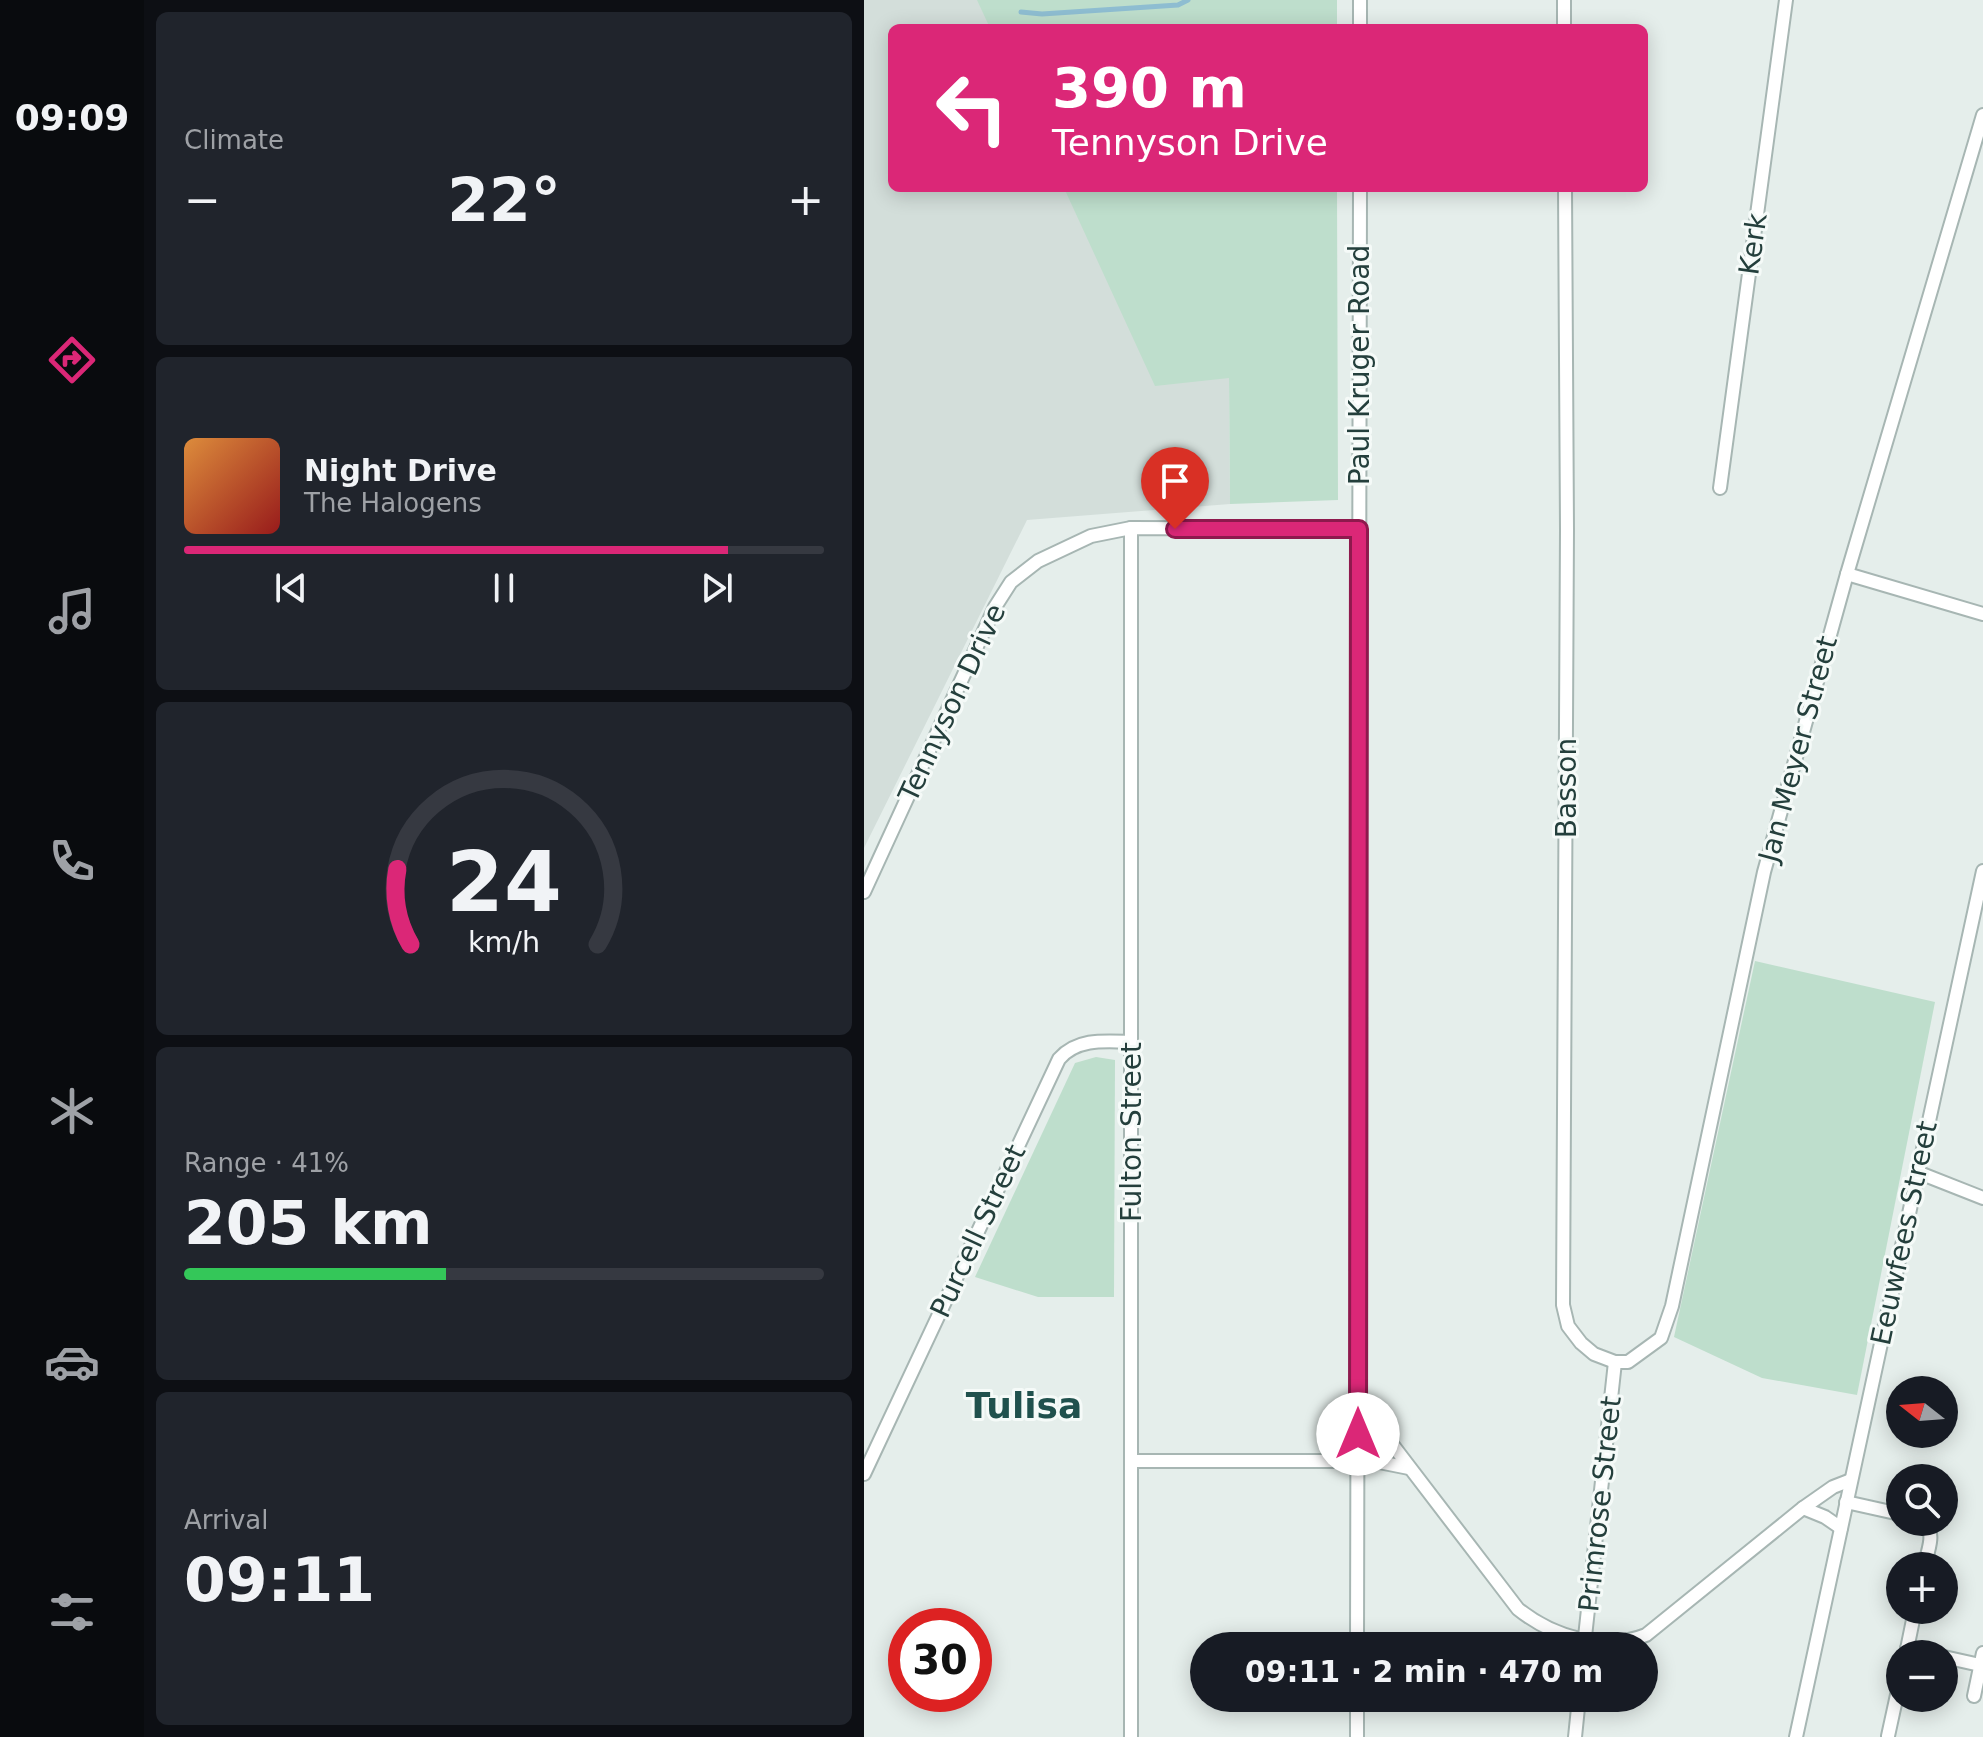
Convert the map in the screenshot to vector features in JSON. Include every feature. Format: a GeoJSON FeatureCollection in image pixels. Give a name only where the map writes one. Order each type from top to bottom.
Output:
{"type":"FeatureCollection","features":[{"type":"Feature","properties":{"kind":"street"},"geometry":{"type":"LineString","coordinates":[[1360,0],[1360,24]]}},
{"type":"Feature","properties":{"kind":"street"},"geometry":{"type":"LineString","coordinates":[[1564,0],[1564,24]]}},
{"type":"Feature","properties":{"kind":"street","name":"Kerk"},"geometry":{"type":"LineString","coordinates":[[1720,488],[1786,0]]}},
{"type":"Feature","properties":{"kind":"street","name":"Jan Meyer Street"},"geometry":{"type":"LineString","coordinates":[[1615,1362],[1628,1362],[1661,1338],[1672,1306],[1764,872],[1847,574],[1983,115]]}},
{"type":"Feature","properties":{"kind":"street","name":"Paul Kruger Road"},"geometry":{"type":"LineString","coordinates":[[1357,1632],[1360,192]]}},
{"type":"Feature","properties":{"kind":"street","name":"Basson"},"geometry":{"type":"LineString","coordinates":[[1565,192],[1567,530],[1563,1305],[1568,1326],[1581,1343],[1594,1354],[1615,1362]]}},
{"type":"Feature","properties":{"kind":"street","name":"Tennyson Drive"},"geometry":{"type":"LineString","coordinates":[[864,892],[1002,594],[1026,570],[1054,551],[1091,536],[1131,528],[1359,529]]}},
{"type":"Feature","properties":{"kind":"street","name":"Fulton Street"},"geometry":{"type":"LineString","coordinates":[[1131,528],[1131,1737]]}},
{"type":"Feature","properties":{"kind":"street"},"geometry":{"type":"LineString","coordinates":[[1847,574],[1983,614]]}},
{"type":"Feature","properties":{"kind":"street","name":"Eeuwfees Street"},"geometry":{"type":"LineString","coordinates":[[1796,1737],[1983,871]]}},
{"type":"Feature","properties":{"kind":"street","name":"Purcell Street"},"geometry":{"type":"LineString","coordinates":[[864,1474],[1059,1059],[1066,1051],[1091,1042],[1131,1042]]}},
{"type":"Feature","properties":{"kind":"street"},"geometry":{"type":"LineString","coordinates":[[1917,1172],[1983,1198]]}},
{"type":"Feature","properties":{"kind":"street","name":"Primrose Street"},"geometry":{"type":"LineString","coordinates":[[1586,1632],[1615,1362]]}},
{"type":"Feature","properties":{"kind":"street"},"geometry":{"type":"LineString","coordinates":[[1357,1405],[1385,1435],[1518,1609],[1555,1632]]}},
{"type":"Feature","properties":{"kind":"street"},"geometry":{"type":"LineString","coordinates":[[1131,1461],[1374,1461],[1409,1468]]}},
{"type":"Feature","properties":{"kind":"street"},"geometry":{"type":"LineString","coordinates":[[1650,1632],[1803,1508],[1833,1487],[1851,1480]]}},
{"type":"Feature","properties":{"kind":"street"},"geometry":{"type":"LineString","coordinates":[[1846,1502],[1886,1511]]}},
{"type":"Feature","properties":{"kind":"street"},"geometry":{"type":"LineString","coordinates":[[1803,1508],[1841,1528]]}},
{"type":"Feature","properties":{"kind":"street"},"geometry":{"type":"LineString","coordinates":[[1958,1658],[1982,1659],[1974,1696]]}},
{"type":"Feature","properties":{"kind":"street"},"geometry":{"type":"LineString","coordinates":[[1357,1712],[1357,1737]]}},
{"type":"Feature","properties":{"kind":"street"},"geometry":{"type":"LineString","coordinates":[[1575,1737],[1578,1712]]}},
{"type":"Feature","properties":{"kind":"street"},"geometry":{"type":"LineString","coordinates":[[1888,1736],[1893,1712]]}},
{"type":"Feature","properties":{"kind":"shaded area"},"geometry":{"type":"Polygon","coordinates":[[[864,0],[1045,0],[999,24],[888,24],[888,192],[1067,192],[1229,378],[1230,504],[1027,520],[864,848],[864,0]]]}},
{"type":"Feature","properties":{"kind":"green space"},"geometry":{"type":"Polygon","coordinates":[[[977,0],[1337,0],[1337,24],[988,24],[977,0]]]}},
{"type":"Feature","properties":{"kind":"green space"},"geometry":{"type":"Polygon","coordinates":[[[1066,192],[1337,192],[1338,500],[1230,504],[1229,378],[1155,386],[1066,192]]]}},
{"type":"Feature","properties":{"kind":"green space"},"geometry":{"type":"Polygon","coordinates":[[[1755,961],[1935,1002],[1857,1395],[1762,1378],[1674,1337],[1755,961]]]}},
{"type":"Feature","properties":{"kind":"green space"},"geometry":{"type":"Polygon","coordinates":[[[1096,1057],[1115,1060],[1114,1297],[1038,1297],[975,1277],[1075,1063],[1096,1057]]]}},
{"type":"Feature","properties":{"kind":"waterway"},"geometry":{"type":"LineString","coordinates":[[1021,12],[1042,14],[1178,5],[1188,0]]}},
{"type":"Feature","properties":{"kind":"district","name":"Tulisa"},"geometry":{"type":"Point","coordinates":[1024,1405]}},
{"type":"Feature","properties":{"kind":"route"},"geometry":{"type":"LineString","coordinates":[[1175,529],[1359,529],[1358,1434]]}}]}
